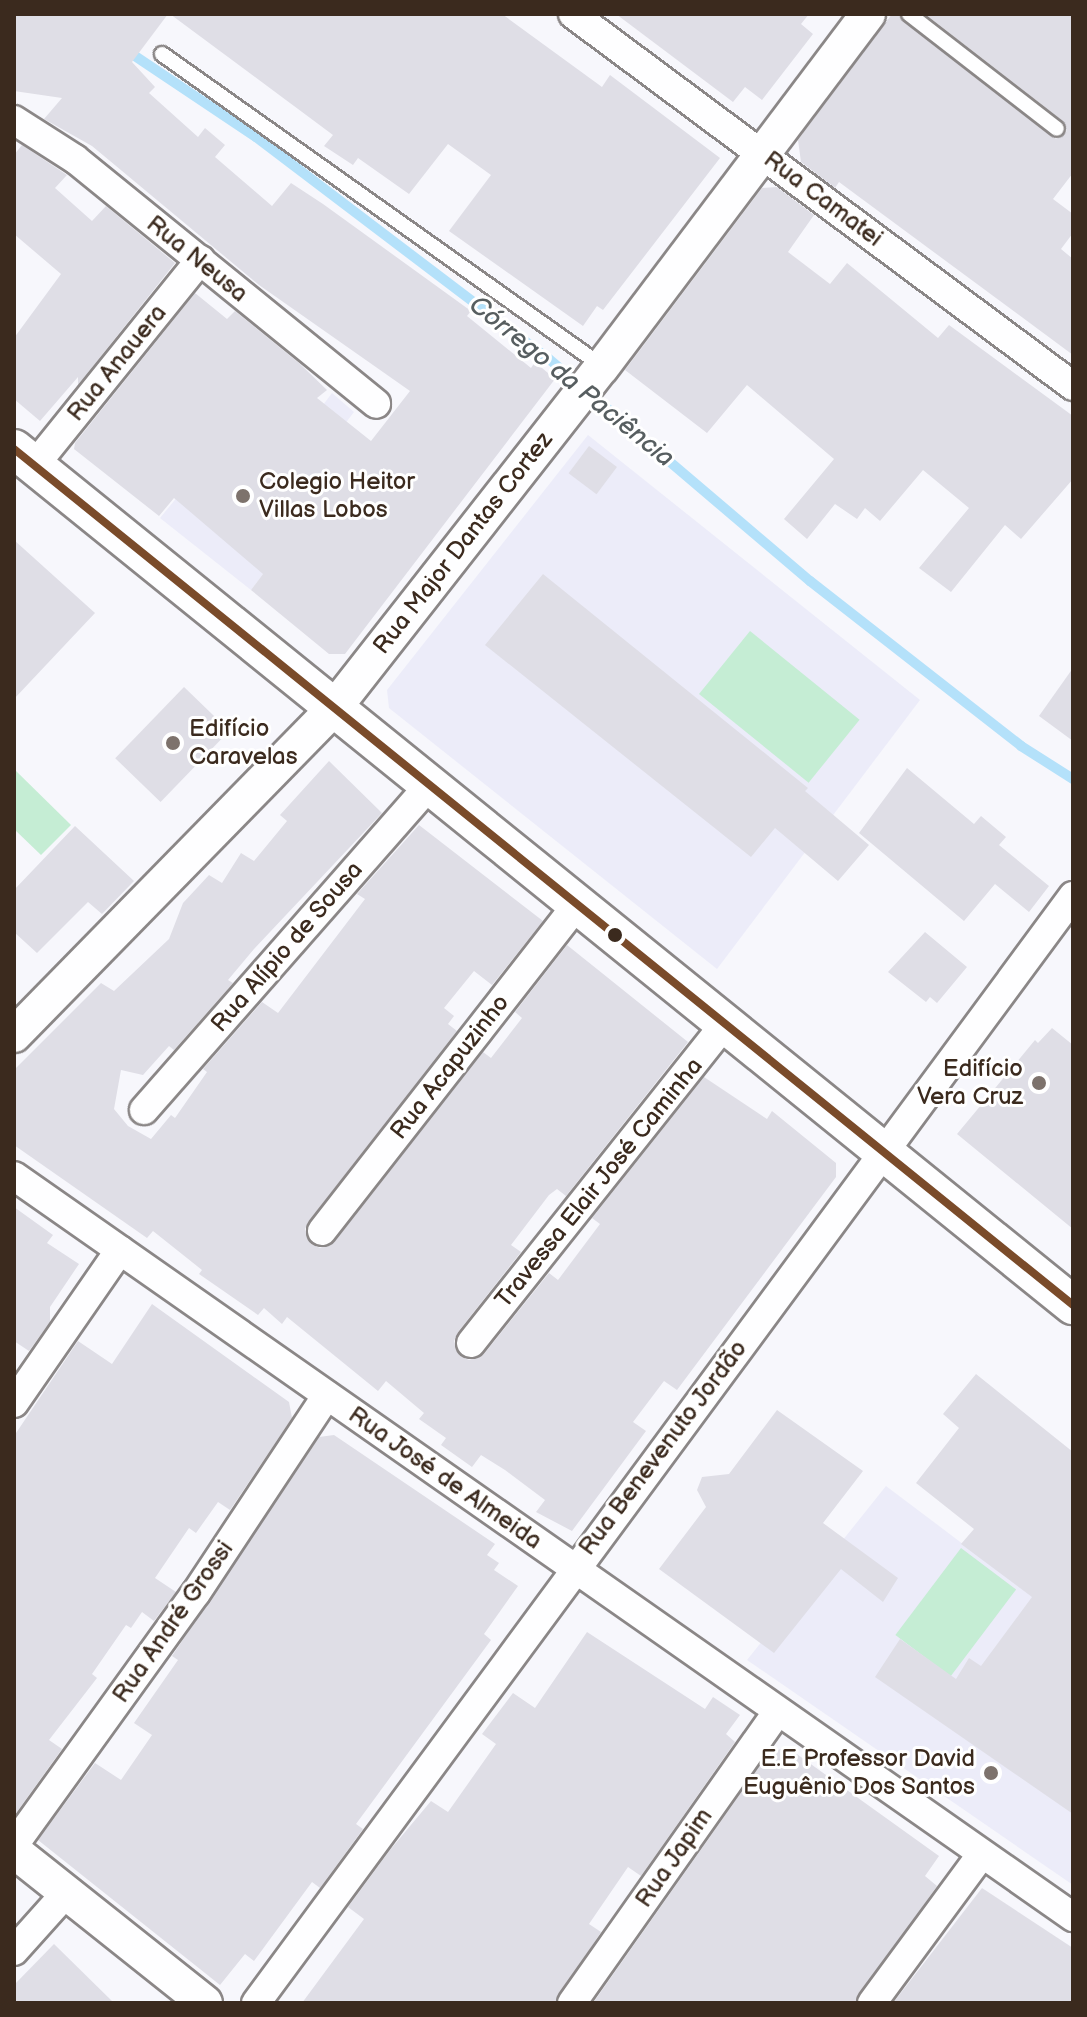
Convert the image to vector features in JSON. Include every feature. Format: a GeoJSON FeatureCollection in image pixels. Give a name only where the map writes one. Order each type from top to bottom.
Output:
{"type":"FeatureCollection","features":[{"type":"Feature","properties":{"kind":"main road"},"geometry":{"type":"LineString","coordinates":[[24,458],[885,1150],[1073,1305]]}},
{"type":"Feature","properties":{"kind":"street","name":"Rua Camatei"},"geometry":{"type":"LineString","coordinates":[[573,14],[1073,386]]}},
{"type":"Feature","properties":{"kind":"street","name":"Rua Major Dantas Cortez"},"geometry":{"type":"LineString","coordinates":[[14,1035],[335,707],[600,369],[868,14]]}},
{"type":"Feature","properties":{"kind":"street","name":"Rua Neusa"},"geometry":{"type":"LineString","coordinates":[[14,120],[75,159],[376,404]]}},
{"type":"Feature","properties":{"kind":"street","name":"Rua Anauera"},"geometry":{"type":"LineString","coordinates":[[24,458],[200,260]]}},
{"type":"Feature","properties":{"kind":"street","name":"Rua Alípio de Sousa"},"geometry":{"type":"LineString","coordinates":[[144,1110],[430,784]]}},
{"type":"Feature","properties":{"kind":"street","name":"Rua Benevenuto Jordão"},"geometry":{"type":"LineString","coordinates":[[256,2003],[573,1568],[1073,896]]}},
{"type":"Feature","properties":{"kind":"street","name":"Rua Acapuzinho"},"geometry":{"type":"LineString","coordinates":[[322,1231],[578,903]]}},
{"type":"Feature","properties":{"kind":"street","name":"Travessa Elair José Caminha"},"geometry":{"type":"LineString","coordinates":[[471,1343],[726,1022]]}},
{"type":"Feature","properties":{"kind":"street","name":"Rua José de Almeida"},"geometry":{"type":"LineString","coordinates":[[14,1176],[776,1714],[1073,1917]]}},
{"type":"Feature","properties":{"kind":"street"},"geometry":{"type":"LineString","coordinates":[[14,1403],[120,1250]]}},
{"type":"Feature","properties":{"kind":"street","name":"Rua André Grossi"},"geometry":{"type":"LineString","coordinates":[[14,1845],[196,1593],[327,1395]]}},
{"type":"Feature","properties":{"kind":"street","name":"Rua Japim"},"geometry":{"type":"LineString","coordinates":[[572,2003],[776,1714]]}},
{"type":"Feature","properties":{"kind":"street"},"geometry":{"type":"LineString","coordinates":[[14,1851],[193,2000]]}},
{"type":"Feature","properties":{"kind":"street"},"geometry":{"type":"LineString","coordinates":[[872,2003],[981,1855]]}},
{"type":"Feature","properties":{"kind":"street"},"geometry":{"type":"LineString","coordinates":[[14,1951],[66,1893]]}},
{"type":"Feature","properties":{"kind":"lane"},"geometry":{"type":"LineString","coordinates":[[909,14],[1057,129]]}},
{"type":"Feature","properties":{"kind":"lane"},"geometry":{"type":"LineString","coordinates":[[162,54],[600,369]]}},
{"type":"Feature","properties":{"kind":"shaded area","name":"Colegio Heitor Villas Lobos"},"geometry":{"type":"Polygon","coordinates":[[[332,393],[354,412],[297,487],[317,504],[251,590],[160,518],[230,433],[302,433],[332,393]]]}},
{"type":"Feature","properties":{"kind":"shaded area"},"geometry":{"type":"Polygon","coordinates":[[[588,435],[920,700],[717,969],[389,708],[387,690],[588,435]]]}},
{"type":"Feature","properties":{"kind":"shaded area","name":"E.E Professor David Euguênio Dos Santos"},"geometry":{"type":"Polygon","coordinates":[[[886,1486],[1073,1627],[1073,1885],[747,1660],[886,1486]]]}},
{"type":"Feature","properties":{"kind":"green space"},"geometry":{"type":"Polygon","coordinates":[[[750,631],[860,720],[809,783],[699,694],[750,631]]]}},
{"type":"Feature","properties":{"kind":"green space"},"geometry":{"type":"Polygon","coordinates":[[[14,769],[71,825],[41,855],[14,829],[14,769]]]}},
{"type":"Feature","properties":{"kind":"green space"},"geometry":{"type":"Polygon","coordinates":[[[961,1548],[1016,1590],[951,1677],[895,1635],[961,1548]]]}},
{"type":"Feature","properties":{"kind":"building"},"geometry":{"type":"Polygon","coordinates":[[[14,14],[168,14],[132,62],[155,87],[149,93],[198,137],[205,128],[225,145],[215,157],[272,206],[291,183],[471,311],[467,316],[531,368],[535,362],[555,379],[345,654],[329,654],[251,590],[263,574],[174,498],[159,516],[74,449],[75,443],[195,293],[227,319],[235,311],[299,363],[327,390],[317,398],[371,441],[410,391],[259,285],[92,146],[44,119],[62,98],[14,91],[14,14]]]}},
{"type":"Feature","properties":{"kind":"building"},"geometry":{"type":"Polygon","coordinates":[[[170,14],[502,14],[602,87],[610,75],[720,158],[603,310],[597,306],[583,326],[449,231],[491,175],[448,144],[409,194],[358,158],[353,165],[324,146],[333,135],[170,14]]]}},
{"type":"Feature","properties":{"kind":"building"},"geometry":{"type":"Polygon","coordinates":[[[616,14],[809,14],[801,24],[813,34],[762,100],[745,87],[733,102],[616,14]]]}},
{"type":"Feature","properties":{"kind":"building"},"geometry":{"type":"Polygon","coordinates":[[[892,14],[899,14],[1056,139],[1067,131],[1063,121],[925,14],[1073,14],[1073,173],[1053,199],[1073,214],[1073,233],[1061,249],[1073,259],[1073,355],[839,182],[835,188],[801,162],[798,140],[892,14]]]}},
{"type":"Feature","properties":{"kind":"building"},"geometry":{"type":"Polygon","coordinates":[[[22,145],[67,175],[55,188],[92,221],[106,206],[175,263],[78,385],[78,377],[40,421],[14,399],[14,338],[61,274],[14,234],[14,155],[22,145]]]}},
{"type":"Feature","properties":{"kind":"building"},"geometry":{"type":"Polygon","coordinates":[[[777,187],[814,215],[788,252],[830,284],[847,263],[938,338],[949,325],[1073,416],[1073,479],[1021,539],[1005,525],[951,592],[919,568],[969,508],[923,470],[880,521],[865,508],[857,519],[835,504],[807,539],[784,519],[834,459],[747,385],[707,433],[625,370],[762,188],[777,187]]]}},
{"type":"Feature","properties":{"kind":"building"},"geometry":{"type":"Polygon","coordinates":[[[589,446],[617,467],[596,494],[569,473],[589,446]]]}},
{"type":"Feature","properties":{"kind":"building"},"geometry":{"type":"Polygon","coordinates":[[[14,540],[95,613],[14,699],[14,540]]]}},
{"type":"Feature","properties":{"kind":"building"},"geometry":{"type":"Polygon","coordinates":[[[543,574],[808,788],[805,791],[869,845],[838,881],[775,828],[751,857],[485,645],[543,574]]]}},
{"type":"Feature","properties":{"kind":"building"},"geometry":{"type":"Polygon","coordinates":[[[1073,668],[1073,741],[1039,716],[1073,668]]]}},
{"type":"Feature","properties":{"kind":"building","name":"Edifício Caravelas"},"geometry":{"type":"Polygon","coordinates":[[[184,687],[229,731],[161,802],[115,758],[184,687]]]}},
{"type":"Feature","properties":{"kind":"building"},"geometry":{"type":"Polygon","coordinates":[[[329,761],[382,813],[254,949],[228,980],[233,983],[174,1050],[169,1046],[143,1075],[121,1070],[114,1109],[128,1126],[151,1139],[171,1115],[175,1118],[207,1072],[203,1069],[262,1002],[278,1013],[365,899],[357,894],[419,825],[543,921],[492,985],[474,971],[444,1008],[454,1016],[448,1024],[457,1031],[309,1221],[305,1229],[311,1244],[320,1248],[335,1241],[483,1052],[491,1058],[522,1018],[515,1012],[567,945],[688,1042],[566,1196],[557,1189],[549,1195],[511,1245],[521,1252],[458,1332],[454,1341],[460,1356],[469,1360],[484,1354],[549,1273],[558,1280],[600,1224],[592,1218],[704,1077],[767,1119],[772,1111],[836,1163],[836,1177],[677,1390],[664,1381],[633,1422],[646,1431],[572,1531],[536,1512],[545,1500],[505,1470],[481,1455],[472,1467],[441,1445],[446,1438],[419,1419],[424,1413],[386,1381],[378,1391],[287,1317],[282,1324],[264,1308],[258,1315],[199,1274],[202,1270],[153,1231],[147,1238],[14,1145],[14,1070],[101,983],[114,991],[169,939],[183,903],[209,875],[222,883],[241,853],[254,861],[287,821],[280,815],[329,761]]]}},
{"type":"Feature","properties":{"kind":"building"},"geometry":{"type":"Polygon","coordinates":[[[907,768],[974,824],[981,816],[1006,837],[999,845],[1049,886],[1029,912],[995,884],[964,921],[859,833],[907,768]]]}},
{"type":"Feature","properties":{"kind":"building"},"geometry":{"type":"Polygon","coordinates":[[[75,826],[134,881],[102,914],[88,902],[37,953],[14,932],[14,890],[75,826]]]}},
{"type":"Feature","properties":{"kind":"building"},"geometry":{"type":"Polygon","coordinates":[[[925,932],[967,967],[937,1003],[930,997],[926,1002],[888,972],[925,932]]]}},
{"type":"Feature","properties":{"kind":"building"},"geometry":{"type":"Polygon","coordinates":[[[1052,1028],[1073,1045],[1073,1229],[957,1134],[1035,1040],[1038,1043],[1052,1028]]]}},
{"type":"Feature","properties":{"kind":"building"},"geometry":{"type":"Polygon","coordinates":[[[14,1207],[53,1235],[47,1243],[79,1264],[50,1307],[50,1322],[29,1351],[14,1341],[14,1207]]]}},
{"type":"Feature","properties":{"kind":"building"},"geometry":{"type":"Polygon","coordinates":[[[152,1304],[289,1402],[292,1418],[230,1510],[218,1502],[196,1533],[189,1528],[155,1578],[176,1592],[154,1621],[142,1612],[131,1628],[126,1625],[92,1674],[97,1678],[49,1740],[62,1749],[14,1816],[14,1436],[78,1341],[112,1364],[152,1304]]]}},
{"type":"Feature","properties":{"kind":"building"},"geometry":{"type":"Polygon","coordinates":[[[976,1374],[1073,1452],[1073,1814],[875,1677],[900,1639],[956,1679],[969,1658],[981,1666],[1032,1597],[961,1544],[974,1529],[916,1483],[959,1428],[943,1414],[976,1374]]]}},
{"type":"Feature","properties":{"kind":"building"},"geometry":{"type":"Polygon","coordinates":[[[777,1410],[863,1471],[823,1523],[898,1578],[883,1602],[841,1569],[774,1653],[659,1569],[706,1507],[697,1490],[702,1477],[729,1474],[777,1410]]]}},
{"type":"Feature","properties":{"kind":"building"},"geometry":{"type":"Polygon","coordinates":[[[334,1435],[495,1544],[487,1555],[499,1563],[494,1570],[518,1586],[484,1634],[491,1640],[356,1824],[363,1829],[320,1888],[312,1882],[254,1961],[245,1954],[220,1985],[38,1840],[95,1763],[121,1780],[152,1735],[134,1723],[178,1660],[172,1656],[319,1437],[334,1435]]]}},
{"type":"Feature","properties":{"kind":"building"},"geometry":{"type":"Polygon","coordinates":[[[587,1632],[705,1709],[713,1697],[740,1715],[726,1734],[735,1742],[641,1876],[628,1867],[589,1924],[601,1932],[555,2003],[302,2003],[364,1919],[348,1907],[390,1850],[431,1801],[448,1812],[496,1744],[482,1734],[513,1693],[535,1708],[587,1632]]]}},
{"type":"Feature","properties":{"kind":"building"},"geometry":{"type":"Polygon","coordinates":[[[787,1747],[939,1856],[925,1876],[937,1886],[855,2003],[593,2003],[769,1753],[787,1747]]]}},
{"type":"Feature","properties":{"kind":"building"},"geometry":{"type":"Polygon","coordinates":[[[982,1888],[1073,1948],[1073,2003],[893,2003],[982,1888]]]}},
{"type":"Feature","properties":{"kind":"building"},"geometry":{"type":"Polygon","coordinates":[[[54,1944],[114,2003],[14,2003],[14,1985],[54,1944]]]}},
{"type":"Feature","properties":{"kind":"waterway","name":"Córrego da Paciência"},"geometry":{"type":"LineString","coordinates":[[126,50],[256,137],[549,359],[810,581],[1021,746],[1073,779]]}},
{"type":"Feature","properties":{"kind":"transit line"},"geometry":{"type":"LineString","coordinates":[[14,449],[1073,1305]]}},
{"type":"Feature","properties":{"kind":"place","name":"Colegio Heitor Villas Lobos"},"geometry":{"type":"Point","coordinates":[243,496]}},
{"type":"Feature","properties":{"kind":"place","name":"Edifício Caravelas"},"geometry":{"type":"Point","coordinates":[173,743]}},
{"type":"Feature","properties":{"kind":"place","name":"Edifício Vera Cruz"},"geometry":{"type":"Point","coordinates":[1039,1083]}},
{"type":"Feature","properties":{"kind":"place","name":"E.E Professor David Euguênio Dos Santos"},"geometry":{"type":"Point","coordinates":[991,1773]}}]}
